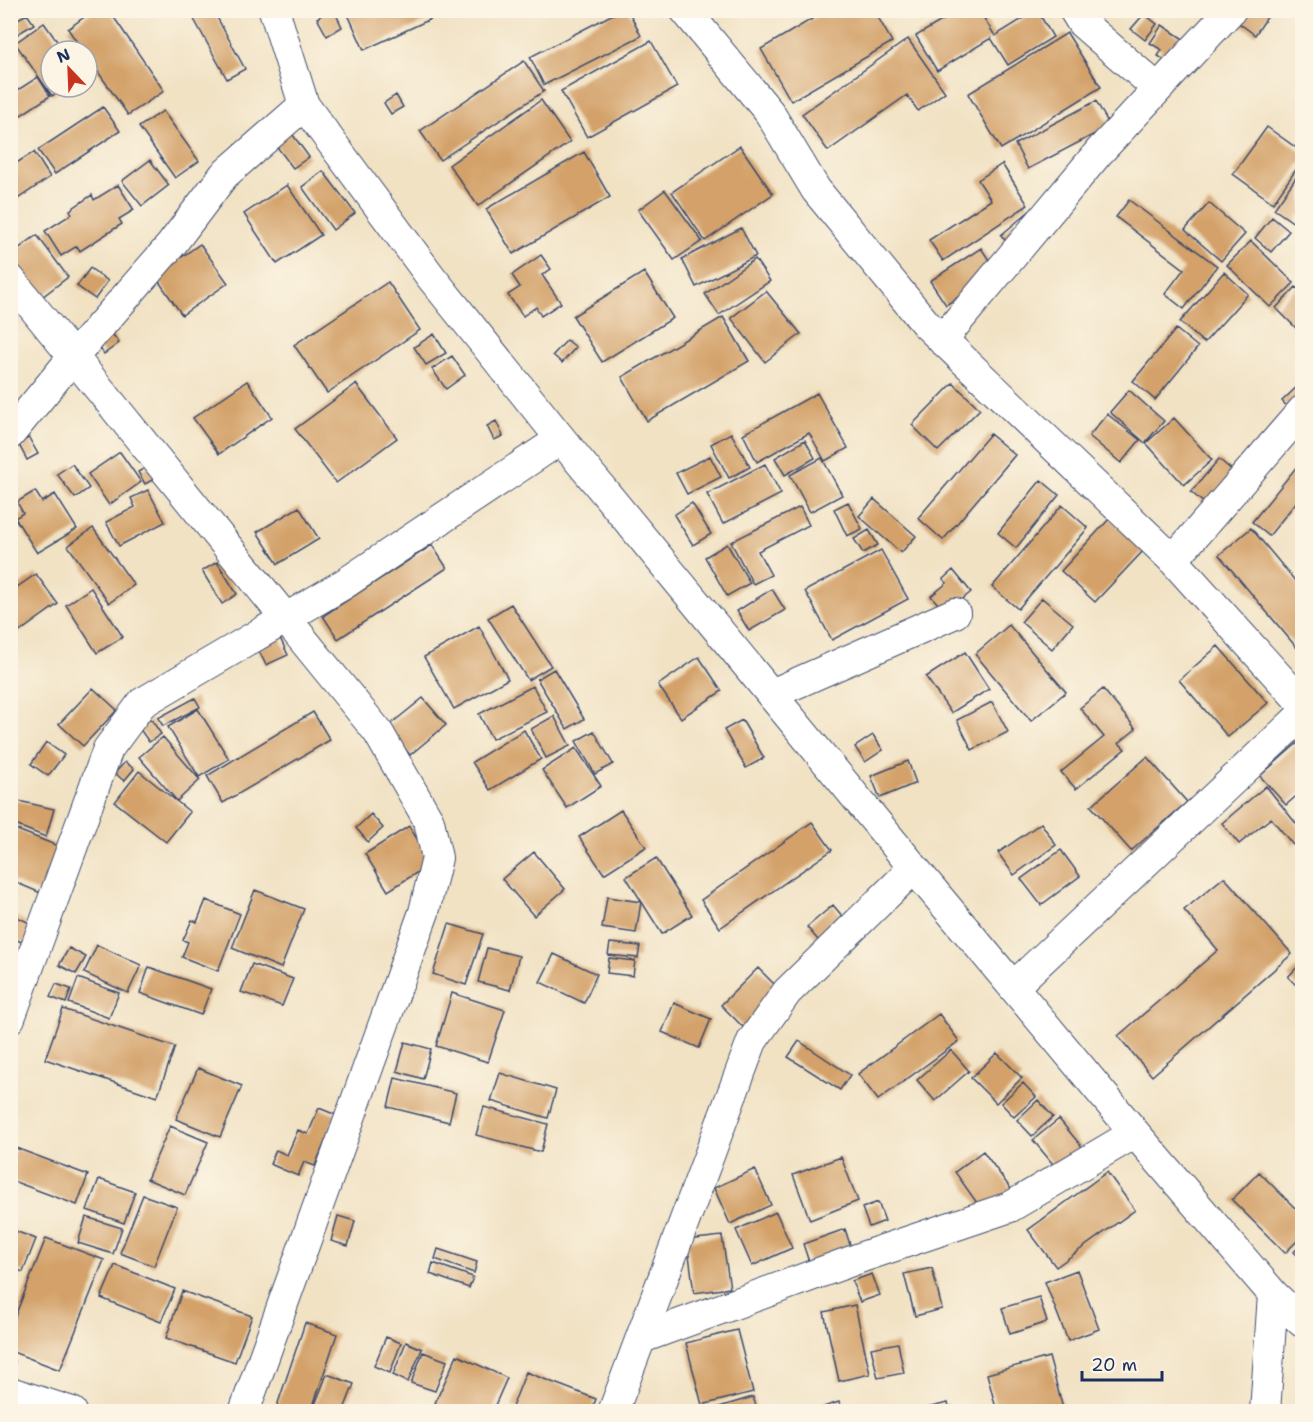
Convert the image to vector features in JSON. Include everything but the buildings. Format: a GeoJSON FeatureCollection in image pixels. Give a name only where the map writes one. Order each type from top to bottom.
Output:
{"type":"FeatureCollection","features":[{"type":"Feature","properties":{"kind":"street"},"geometry":{"type":"LineString","coordinates":[[274,10],[304,105],[431,277],[561,439],[914,868],[1273,1294],[1302,1322]]}},
{"type":"Feature","properties":{"kind":"street"},"geometry":{"type":"LineString","coordinates":[[686,10],[769,112],[816,190],[926,324],[1173,560],[1302,703]]}},
{"type":"Feature","properties":{"kind":"street"},"geometry":{"type":"LineString","coordinates":[[1074,10],[1082,23],[1157,88]]}},
{"type":"Feature","properties":{"kind":"street"},"geometry":{"type":"LineString","coordinates":[[942,340],[1099,152],[1231,10]]}},
{"type":"Feature","properties":{"kind":"street"},"geometry":{"type":"LineString","coordinates":[[10,434],[74,356],[171,245],[224,174],[304,105]]}},
{"type":"Feature","properties":{"kind":"street"},"geometry":{"type":"LineString","coordinates":[[10,279],[378,732],[429,821],[437,858],[424,912],[244,1412]]}},
{"type":"Feature","properties":{"kind":"street"},"geometry":{"type":"LineString","coordinates":[[1173,560],[1302,411]]}},
{"type":"Feature","properties":{"kind":"street"},"geometry":{"type":"LineString","coordinates":[[10,1018],[108,748],[142,703],[344,584],[561,439]]}},
{"type":"Feature","properties":{"kind":"street"},"geometry":{"type":"LineString","coordinates":[[772,694],[956,613]]}},
{"type":"Feature","properties":{"kind":"street"},"geometry":{"type":"LineString","coordinates":[[1014,986],[1302,715]]}},
{"type":"Feature","properties":{"kind":"street"},"geometry":{"type":"LineString","coordinates":[[614,1412],[752,1041],[788,992],[914,868]]}},
{"type":"Feature","properties":{"kind":"street"},"geometry":{"type":"LineString","coordinates":[[642,1338],[865,1256],[1010,1207],[1136,1133]]}},
{"type":"Feature","properties":{"kind":"street"},"geometry":{"type":"LineString","coordinates":[[1264,1412],[1273,1294]]}},
{"type":"Feature","properties":{"kind":"street"},"geometry":{"type":"LineString","coordinates":[[10,1392],[72,1412]]}}]}
